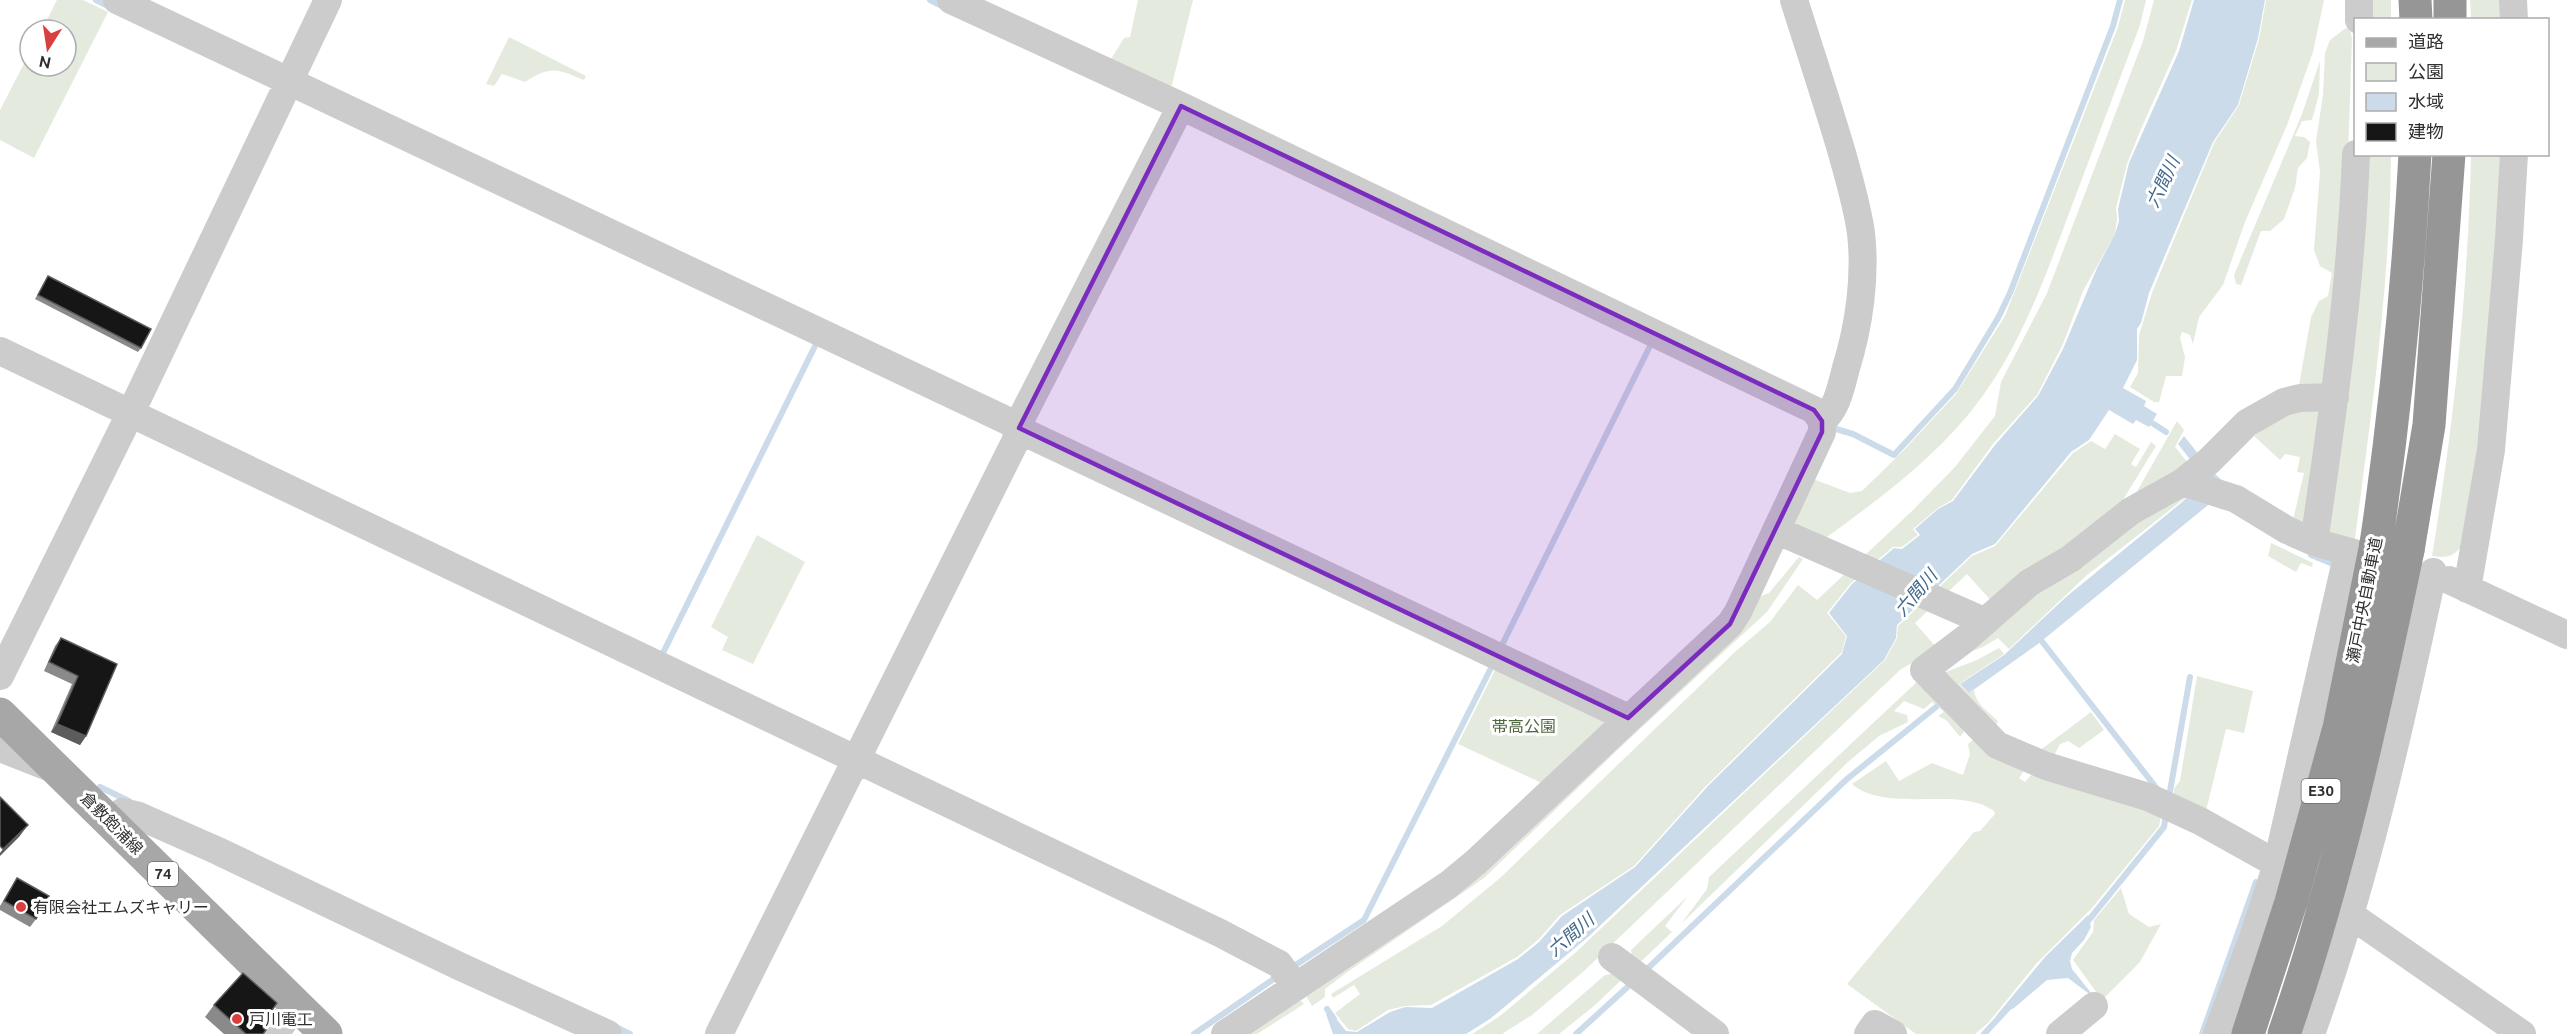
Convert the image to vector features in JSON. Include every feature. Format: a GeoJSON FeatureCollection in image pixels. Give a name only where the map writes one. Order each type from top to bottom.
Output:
{"type":"FeatureCollection","features":[{"type":"Feature","properties":{"kind":"highway"},"geometry":{"type":"LineString","coordinates":[[2415,0],[2416,18]]}},
{"type":"Feature","properties":{"kind":"highway"},"geometry":{"type":"LineString","coordinates":[[2450,0],[2450,18]]}},
{"type":"Feature","properties":{"kind":"highway","name":"瀬戸中央自動車道"},"geometry":{"type":"LineString","coordinates":[[2248,1034],[2291,902],[2338,728],[2353,558],[2394,419],[2409,264],[2415,156]]}},
{"type":"Feature","properties":{"kind":"highway","name":"瀬戸中央自動車道"},"geometry":{"type":"LineString","coordinates":[[2284,1034],[2323,913],[2369,736],[2408,550],[2429,425],[2449,156]]}},
{"type":"Feature","properties":{"kind":"main road","name":"倉敷飽浦線"},"geometry":{"type":"LineString","coordinates":[[0,714],[326,1034]]}},
{"type":"Feature","properties":{"kind":"street"},"geometry":{"type":"LineString","coordinates":[[117,0],[286,88],[1010,422],[1188,511],[1628,718]]}},
{"type":"Feature","properties":{"kind":"street"},"geometry":{"type":"LineString","coordinates":[[0,676],[133,408],[328,0]]}},
{"type":"Feature","properties":{"kind":"street"},"geometry":{"type":"LineString","coordinates":[[951,0],[1177,113],[1814,410],[1822,422],[1822,432],[1738,612],[1730,624],[1476,862],[1448,885],[1288,977],[1225,1034]]}},
{"type":"Feature","properties":{"kind":"street"},"geometry":{"type":"LineString","coordinates":[[1794,0],[1842,155],[1855,201],[1861,234],[1862,276],[1858,317],[1850,356],[1830,415],[1822,422]]}},
{"type":"Feature","properties":{"kind":"street"},"geometry":{"type":"LineString","coordinates":[[2359,0],[2359,18]]}},
{"type":"Feature","properties":{"kind":"street"},"geometry":{"type":"LineString","coordinates":[[2513,0],[2514,18]]}},
{"type":"Feature","properties":{"kind":"street"},"geometry":{"type":"LineString","coordinates":[[719,1034],[1015,442],[1022,417],[1177,113]]}},
{"type":"Feature","properties":{"kind":"street"},"geometry":{"type":"LineString","coordinates":[[2314,542],[2335,397],[2350,257],[2356,156]]}},
{"type":"Feature","properties":{"kind":"street"},"geometry":{"type":"LineString","coordinates":[[2467,589],[2491,450],[2514,156]]}},
{"type":"Feature","properties":{"kind":"street"},"geometry":{"type":"LineString","coordinates":[[0,351],[133,408],[859,755],[1220,933],[1288,977]]}},
{"type":"Feature","properties":{"kind":"street"},"geometry":{"type":"LineString","coordinates":[[2335,397],[2300,398],[2268,410],[2247,423],[2196,475],[2131,511],[2070,559],[1977,618],[1965,639],[1924,670],[1997,745],[2046,766],[2148,797],[2200,821],[2277,864],[2522,1034]]}},
{"type":"Feature","properties":{"kind":"street"},"geometry":{"type":"LineString","coordinates":[[2196,475],[2287,530],[2314,542],[2353,558],[2431,583],[2467,589],[2567,635]]}},
{"type":"Feature","properties":{"kind":"street"},"geometry":{"type":"LineString","coordinates":[[1776,530],[1977,618]]}},
{"type":"Feature","properties":{"kind":"street"},"geometry":{"type":"LineString","coordinates":[[2217,1034],[2254,935],[2277,864],[2353,558]]}},
{"type":"Feature","properties":{"kind":"street"},"geometry":{"type":"LineString","coordinates":[[2311,1034],[2351,915],[2397,739],[2431,583]]}},
{"type":"Feature","properties":{"kind":"street"},"geometry":{"type":"LineString","coordinates":[[0,748],[33,763],[59,771]]}},
{"type":"Feature","properties":{"kind":"street"},"geometry":{"type":"LineString","coordinates":[[111,822],[122,812],[139,816],[608,1034]]}},
{"type":"Feature","properties":{"kind":"street"},"geometry":{"type":"LineString","coordinates":[[1620,963],[1714,1034]]}},
{"type":"Feature","properties":{"kind":"street"},"geometry":{"type":"LineString","coordinates":[[275,1034],[296,1004]]}},
{"type":"Feature","properties":{"kind":"street"},"geometry":{"type":"LineString","coordinates":[[2060,1034],[2094,1006]]}},
{"type":"Feature","properties":{"kind":"street"},"geometry":{"type":"LineString","coordinates":[[1868,1034],[1875,1024],[1893,1034]]}},
{"type":"Feature","properties":{"kind":"highlighted area"},"geometry":{"type":"Polygon","coordinates":[[[1181,106],[1814,410],[1822,421],[1822,432],[1730,624],[1628,718],[1019,428],[1181,106]]]}},
{"type":"Feature","properties":{"kind":"green space"},"geometry":{"type":"Polygon","coordinates":[[[57,0],[83,0],[108,12],[78,71],[78,18],[48,18],[57,0]]]}},
{"type":"Feature","properties":{"kind":"green space"},"geometry":{"type":"Polygon","coordinates":[[[1138,0],[1193,0],[1172,85],[1168,90],[1108,64],[1124,38],[1130,37],[1138,0]]]}},
{"type":"Feature","properties":{"kind":"green space"},"geometry":{"type":"Polygon","coordinates":[[[2125,0],[2146,0],[2140,25],[2040,289],[2015,342],[1986,392],[1935,450],[1862,511],[1823,540],[1802,531],[1794,522],[1808,477],[1850,493],[1862,491],[1956,394],[2005,316],[2118,27],[2125,0]]]}},
{"type":"Feature","properties":{"kind":"green space"},"geometry":{"type":"Polygon","coordinates":[[[2154,0],[2192,0],[2176,51],[2127,164],[2116,208],[2115,234],[2083,291],[2063,344],[2037,395],[1993,444],[1952,500],[1938,508],[1913,529],[1918,535],[1902,547],[1893,547],[1851,583],[1827,613],[1846,636],[1842,652],[1705,787],[1634,866],[1560,915],[1539,939],[1517,957],[1431,1005],[1405,1006],[1388,1010],[1356,1031],[1348,1029],[1335,1013],[1360,994],[1354,985],[1333,998],[1331,994],[1442,926],[1500,878],[1736,651],[1770,622],[1798,585],[1817,600],[1912,511],[1955,467],[1995,416],[2001,382],[2047,293],[2143,41],[2154,0]]]}},
{"type":"Feature","properties":{"kind":"green space"},"geometry":{"type":"Polygon","coordinates":[[[2266,0],[2324,0],[2313,52],[2287,125],[2245,222],[2223,285],[2199,317],[2193,344],[2190,335],[2182,332],[2180,338],[2185,357],[2182,376],[2166,376],[2159,402],[2154,402],[2130,387],[2138,373],[2139,335],[2153,290],[2214,143],[2239,105],[2259,39],[2266,0]]]}},
{"type":"Feature","properties":{"kind":"green space"},"geometry":{"type":"Polygon","coordinates":[[[2366,0],[2391,0],[2391,18],[2366,18],[2366,0]]]}},
{"type":"Feature","properties":{"kind":"green space"},"geometry":{"type":"Polygon","coordinates":[[[2470,0],[2505,0],[2505,18],[2471,18],[2470,0]]]}},
{"type":"Feature","properties":{"kind":"green space"},"geometry":{"type":"Polygon","coordinates":[[[2346,28],[2350,29],[2352,39],[2348,155],[2330,382],[2298,391],[2311,317],[2319,301],[2328,296],[2332,273],[2320,266],[2314,250],[2320,172],[2316,141],[2323,95],[2325,53],[2330,40],[2346,28]]]}},
{"type":"Feature","properties":{"kind":"green space"},"geometry":{"type":"Polygon","coordinates":[[[509,37],[586,76],[584,80],[560,71],[548,71],[525,82],[502,74],[494,86],[486,84],[509,37]]]}},
{"type":"Feature","properties":{"kind":"green space"},"geometry":{"type":"Polygon","coordinates":[[[2320,61],[2319,94],[2312,120],[2302,121],[2295,136],[2304,137],[2310,142],[2307,158],[2298,168],[2295,188],[2284,219],[2270,231],[2261,231],[2241,285],[2236,284],[2234,275],[2302,114],[2320,61]]]}},
{"type":"Feature","properties":{"kind":"green space"},"geometry":{"type":"Polygon","coordinates":[[[18,75],[18,78],[75,78],[34,158],[0,140],[0,110],[18,75]]]}},
{"type":"Feature","properties":{"kind":"green space"},"geometry":{"type":"Polygon","coordinates":[[[2363,156],[2391,156],[2383,302],[2354,546],[2325,533],[2363,156]]]}},
{"type":"Feature","properties":{"kind":"green space"},"geometry":{"type":"Polygon","coordinates":[[[2471,156],[2503,156],[2497,291],[2466,540],[2452,555],[2438,557],[2432,556],[2459,356],[2471,156]]]}},
{"type":"Feature","properties":{"kind":"green space"},"geometry":{"type":"Polygon","coordinates":[[[2326,406],[2306,527],[2293,520],[2304,473],[2297,472],[2300,457],[2285,454],[2280,460],[2254,436],[2285,412],[2326,406]]]}},
{"type":"Feature","properties":{"kind":"green space"},"geometry":{"type":"Polygon","coordinates":[[[2177,421],[2184,430],[2175,447],[2189,464],[2131,502],[2177,421]]]}},
{"type":"Feature","properties":{"kind":"green space"},"geometry":{"type":"Polygon","coordinates":[[[2115,434],[2140,449],[2131,464],[2136,467],[2151,442],[2156,446],[2115,513],[1994,604],[1967,574],[1915,623],[1937,648],[1900,670],[1584,971],[1532,1015],[1502,1034],[1472,1034],[1500,1016],[1575,953],[1885,660],[1897,638],[1898,626],[1972,556],[1995,546],[2073,453],[2091,441],[2105,449],[2115,434]]]}},
{"type":"Feature","properties":{"kind":"green space"},"geometry":{"type":"Polygon","coordinates":[[[2189,495],[2086,576],[2009,649],[1998,638],[1983,647],[1945,661],[2125,523],[2189,495]]]}},
{"type":"Feature","properties":{"kind":"green space"},"geometry":{"type":"Polygon","coordinates":[[[757,535],[805,562],[753,664],[722,650],[728,637],[711,627],[757,535]]]}},
{"type":"Feature","properties":{"kind":"green space"},"geometry":{"type":"Polygon","coordinates":[[[2271,543],[2313,563],[2312,567],[2301,563],[2296,572],[2268,556],[2271,543]]]}},
{"type":"Feature","properties":{"kind":"green space"},"geometry":{"type":"Polygon","coordinates":[[[1799,557],[1803,559],[1767,612],[1628,740],[1484,878],[1346,973],[1325,989],[1325,997],[1312,1006],[1305,994],[1753,599],[1769,593],[1799,557]]]}},
{"type":"Feature","properties":{"kind":"green space"},"geometry":{"type":"Polygon","coordinates":[[[1999,648],[2004,654],[1959,684],[1969,693],[1974,690],[1980,704],[1998,721],[1996,726],[1938,675],[1977,660],[1999,648]]]}},
{"type":"Feature","properties":{"kind":"green space","name":"帯高公園"},"geometry":{"type":"Polygon","coordinates":[[[1498,664],[1613,719],[1546,785],[1458,744],[1498,664]]]}},
{"type":"Feature","properties":{"kind":"green space"},"geometry":{"type":"Polygon","coordinates":[[[2197,676],[2253,691],[2244,733],[2226,729],[2206,811],[2173,796],[2175,787],[2180,781],[2197,676]]]}},
{"type":"Feature","properties":{"kind":"green space"},"geometry":{"type":"Polygon","coordinates":[[[1919,680],[1968,726],[1960,737],[1946,720],[1938,716],[1944,712],[1932,702],[1924,709],[1904,701],[1894,711],[1907,715],[1908,722],[1879,736],[1848,762],[1681,924],[1707,889],[1709,877],[1919,680]]]}},
{"type":"Feature","properties":{"kind":"green space"},"geometry":{"type":"Polygon","coordinates":[[[2091,712],[2104,730],[2079,748],[2068,741],[2060,744],[2052,760],[2035,754],[2091,712]]]}},
{"type":"Feature","properties":{"kind":"green space"},"geometry":{"type":"Polygon","coordinates":[[[1978,736],[2026,768],[2019,778],[2025,782],[2034,772],[2162,811],[2159,826],[2092,908],[2036,964],[1988,1023],[1975,1034],[1916,1034],[1847,984],[1974,832],[1980,831],[1995,814],[1984,805],[1963,800],[1895,799],[1865,792],[1852,784],[1886,761],[1899,781],[1932,763],[1963,775],[1970,754],[1968,744],[1978,736]]]}},
{"type":"Feature","properties":{"kind":"green space"},"geometry":{"type":"Polygon","coordinates":[[[2121,888],[2129,914],[2149,927],[2161,924],[2140,962],[2102,1000],[2073,960],[2093,932],[2094,920],[2121,888]]]}},
{"type":"Feature","properties":{"kind":"green space"},"geometry":{"type":"Polygon","coordinates":[[[1688,896],[1665,926],[1672,932],[1594,1006],[1559,1034],[1537,1034],[1605,975],[1616,973],[1632,957],[1631,950],[1688,896]]]}},
{"type":"Feature","properties":{"kind":"green space"},"geometry":{"type":"Polygon","coordinates":[[[1298,997],[1304,1004],[1257,1034],[1240,1034],[1298,997]]]}},
{"type":"Feature","properties":{"kind":"water","name":"六間川"},"geometry":{"type":"Polygon","coordinates":[[[2194,0],[2265,0],[2258,38],[2238,105],[2213,142],[2149,293],[2141,323],[2137,329],[2137,360],[2123,388],[2146,401],[2144,406],[2157,414],[2149,427],[2136,420],[2133,424],[2109,410],[2089,440],[2071,452],[1995,544],[1972,554],[1897,625],[1896,638],[1884,660],[1588,937],[1490,1019],[1466,1034],[1333,1034],[1326,1014],[1330,1011],[1346,1031],[1357,1032],[1390,1012],[1405,1007],[1432,1008],[1518,959],[1539,942],[1562,916],[1635,867],[1708,786],[1842,654],[1847,636],[1829,613],[1852,584],[1894,548],[1902,549],[1920,535],[1915,529],[1938,509],[1953,501],[1995,445],[2038,396],[2063,349],[2097,268],[2115,234],[2119,221],[2118,209],[2129,163],[2179,51],[2194,0]]]}},
{"type":"Feature","properties":{"kind":"water"},"geometry":{"type":"Polygon","coordinates":[[[2184,436],[2212,471],[2236,494],[2213,501],[2038,644],[1969,693],[1960,684],[2004,655],[2066,597],[2181,503],[2203,482],[2203,476],[2178,444],[2184,436]]]}},
{"type":"Feature","properties":{"kind":"water"},"geometry":{"type":"Polygon","coordinates":[[[2088,915],[2091,927],[2084,940],[2072,953],[2070,961],[2072,969],[2096,999],[2068,978],[2047,980],[2014,1008],[1996,1016],[2045,957],[2088,915]]]}},
{"type":"Feature","properties":{"kind":"building"},"geometry":{"type":"Polygon","coordinates":[[[48,276],[151,329],[141,348],[38,295],[48,276]]]}},
{"type":"Feature","properties":{"kind":"building"},"geometry":{"type":"Polygon","coordinates":[[[61,638],[117,664],[86,736],[57,724],[78,676],[49,662],[61,638]]]}},
{"type":"Feature","properties":{"kind":"building"},"geometry":{"type":"Polygon","coordinates":[[[0,797],[28,825],[3,849],[0,846],[0,797]]]}},
{"type":"Feature","properties":{"kind":"building"},"geometry":{"type":"Polygon","coordinates":[[[17,878],[49,896],[36,919],[4,901],[17,878]]]}},
{"type":"Feature","properties":{"kind":"building"},"geometry":{"type":"Polygon","coordinates":[[[243,973],[277,1003],[263,1028],[266,1030],[263,1034],[246,1034],[214,1005],[243,973]]]}},
{"type":"Feature","properties":{"kind":"waterway"},"geometry":{"type":"LineString","coordinates":[[96,0],[110,7]]}},
{"type":"Feature","properties":{"kind":"waterway"},"geometry":{"type":"LineString","coordinates":[[930,0],[944,7]]}},
{"type":"Feature","properties":{"kind":"waterway"},"geometry":{"type":"LineString","coordinates":[[1836,429],[1853,434],[1894,455],[1955,389],[1998,318],[2010,293],[2113,26],[2120,0]]}},
{"type":"Feature","properties":{"kind":"waterway"},"geometry":{"type":"LineString","coordinates":[[661,657],[817,342]]}},
{"type":"Feature","properties":{"kind":"waterway"},"geometry":{"type":"LineString","coordinates":[[1500,649],[1652,342]]}},
{"type":"Feature","properties":{"kind":"waterway"},"geometry":{"type":"LineString","coordinates":[[2146,419],[2166,432]]}},
{"type":"Feature","properties":{"kind":"waterway"},"geometry":{"type":"LineString","coordinates":[[2311,555],[2338,566]]}},
{"type":"Feature","properties":{"kind":"waterway"},"geometry":{"type":"LineString","coordinates":[[2037,635],[2158,790]]}},
{"type":"Feature","properties":{"kind":"waterway"},"geometry":{"type":"LineString","coordinates":[[1291,968],[1364,920],[1493,664]]}},
{"type":"Feature","properties":{"kind":"waterway"},"geometry":{"type":"LineString","coordinates":[[2169,797],[2190,677]]}},
{"type":"Feature","properties":{"kind":"waterway"},"geometry":{"type":"LineString","coordinates":[[1645,971],[1847,779],[1936,707]]}},
{"type":"Feature","properties":{"kind":"waterway"},"geometry":{"type":"LineString","coordinates":[[100,787],[129,801]]}},
{"type":"Feature","properties":{"kind":"waterway"},"geometry":{"type":"LineString","coordinates":[[2084,926],[2164,827],[2166,815]]}},
{"type":"Feature","properties":{"kind":"waterway"},"geometry":{"type":"LineString","coordinates":[[2202,1034],[2256,882]]}},
{"type":"Feature","properties":{"kind":"waterway"},"geometry":{"type":"LineString","coordinates":[[1194,1034],[1278,976]]}},
{"type":"Feature","properties":{"kind":"waterway"},"geometry":{"type":"LineString","coordinates":[[1576,1034],[1633,982]]}},
{"type":"Feature","properties":{"kind":"waterway"},"geometry":{"type":"LineString","coordinates":[[1984,1034],[2010,1006]]}},
{"type":"Feature","properties":{"kind":"waterway"},"geometry":{"type":"LineString","coordinates":[[1327,1009],[1334,1019]]}},
{"type":"Feature","properties":{"kind":"waterway"},"geometry":{"type":"LineString","coordinates":[[614,1026],[630,1034]]}},
{"type":"Feature","properties":{"kind":"place","name":"有限会社エムズキャリー"},"geometry":{"type":"Point","coordinates":[21,907]}},
{"type":"Feature","properties":{"kind":"place","name":"戸川電工"},"geometry":{"type":"Point","coordinates":[237,1019]}}]}
